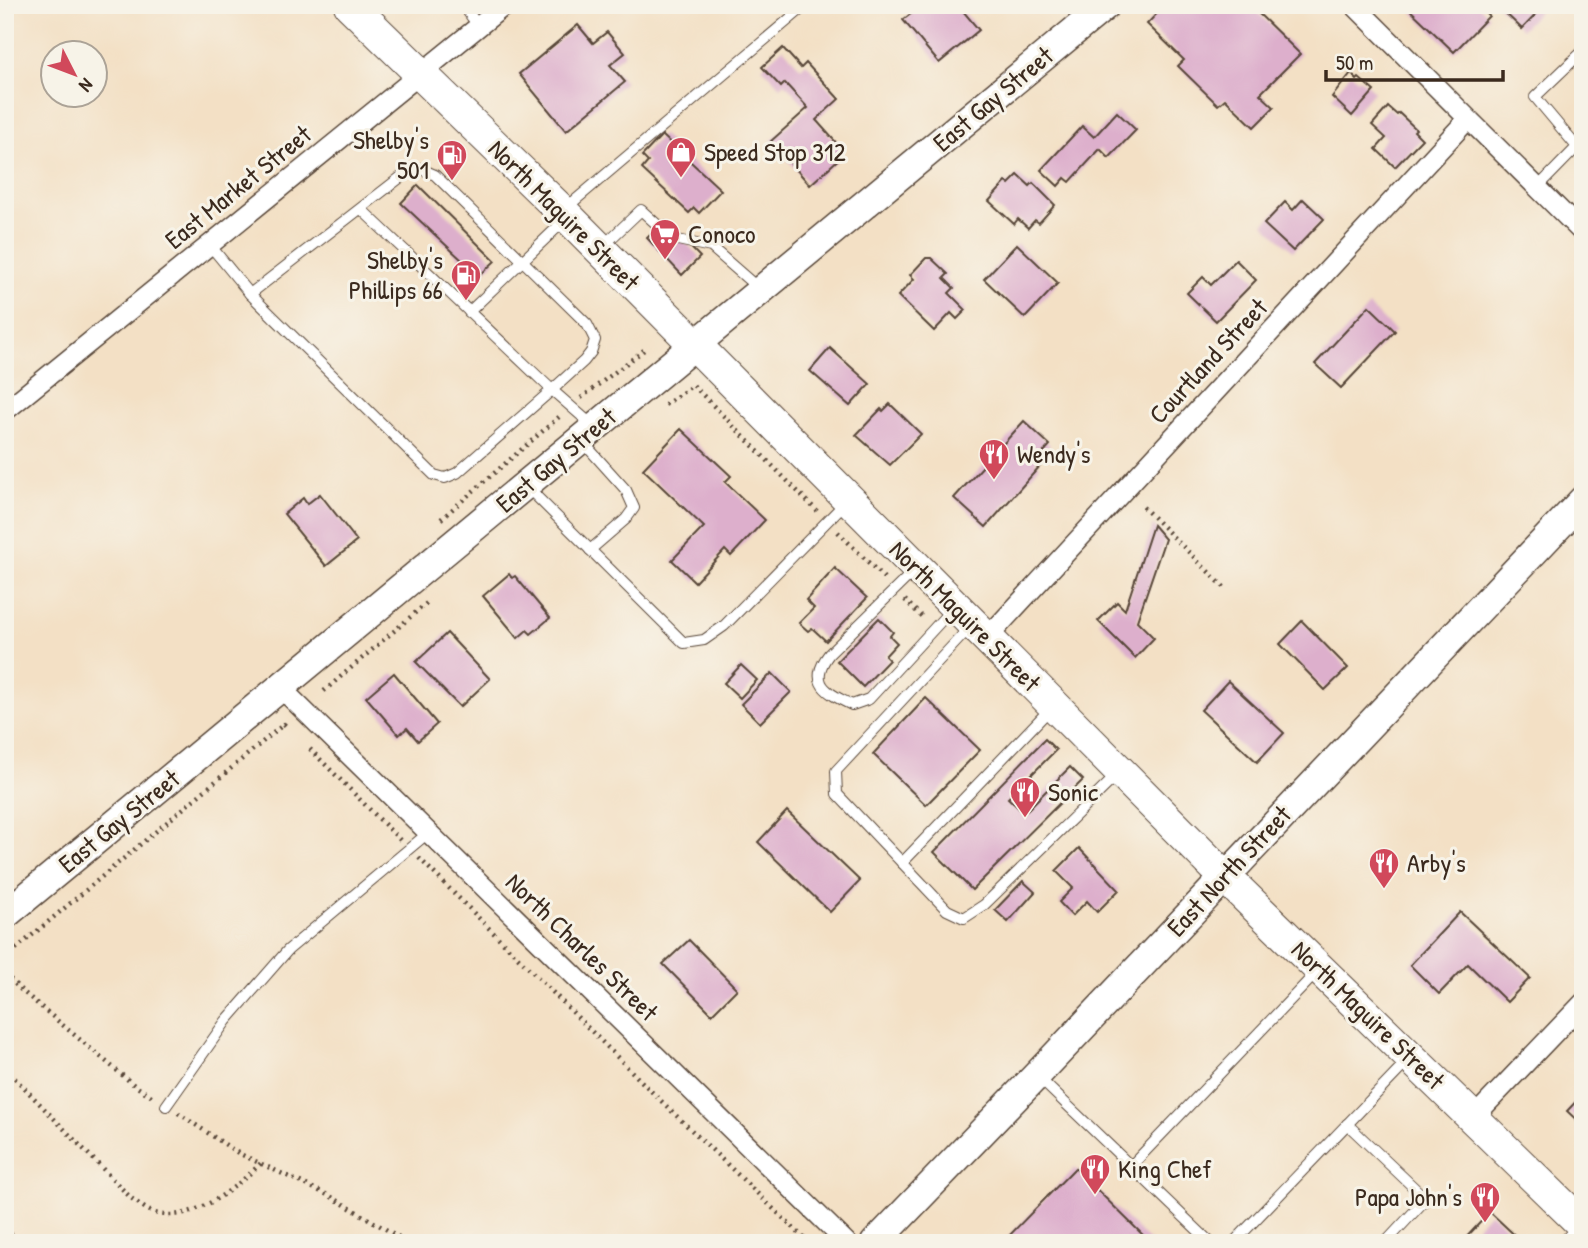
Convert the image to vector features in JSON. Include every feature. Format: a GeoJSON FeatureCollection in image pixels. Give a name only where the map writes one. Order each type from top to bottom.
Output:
{"type":"FeatureCollection","features":[{"type":"Feature","properties":{"kind":"main road","name":"North Maguire Street"},"geometry":{"type":"LineString","coordinates":[[350,5],[565,214],[1224,876],[1474,1117],[1575,1230]]}},
{"type":"Feature","properties":{"kind":"main road","name":"East Gay Street"},"geometry":{"type":"LineString","coordinates":[[5,915],[1107,5]]}},
{"type":"Feature","properties":{"kind":"main road","name":"East North Street"},"geometry":{"type":"LineString","coordinates":[[875,1243],[1583,500]]}},
{"type":"Feature","properties":{"kind":"street","name":"East Market Street"},"geometry":{"type":"LineString","coordinates":[[5,411],[505,5]]}},
{"type":"Feature","properties":{"kind":"street"},"geometry":{"type":"LineString","coordinates":[[1354,5],[1583,233]]}},
{"type":"Feature","properties":{"kind":"street","name":"Courtland Street"},"geometry":{"type":"LineString","coordinates":[[972,622],[1467,120]]}},
{"type":"Feature","properties":{"kind":"street","name":"North Charles Street"},"geometry":{"type":"LineString","coordinates":[[281,688],[847,1243]]}},
{"type":"Feature","properties":{"kind":"street"},"geometry":{"type":"LineString","coordinates":[[1474,1117],[1583,1003]]}},
{"type":"Feature","properties":{"kind":"lane"},"geometry":{"type":"LineString","coordinates":[[463,5],[479,27]]}},
{"type":"Feature","properties":{"kind":"lane"},"geometry":{"type":"LineString","coordinates":[[469,312],[565,214],[806,5]]}},
{"type":"Feature","properties":{"kind":"lane"},"geometry":{"type":"LineString","coordinates":[[1537,188],[1580,144],[1535,97],[1583,51]]}},
{"type":"Feature","properties":{"kind":"lane"},"geometry":{"type":"LineString","coordinates":[[209,244],[250,294],[434,475],[445,478],[457,472],[584,361],[595,340],[587,324],[522,260],[428,170],[419,168],[410,170],[250,294]]}},
{"type":"Feature","properties":{"kind":"lane"},"geometry":{"type":"LineString","coordinates":[[360,209],[552,390],[588,433],[626,490],[634,508],[626,519],[590,550]]}},
{"type":"Feature","properties":{"kind":"lane"},"geometry":{"type":"LineString","coordinates":[[599,249],[641,210],[673,239],[712,247],[761,290]]}},
{"type":"Feature","properties":{"kind":"lane"},"geometry":{"type":"LineString","coordinates":[[526,486],[684,643],[704,640],[724,626],[849,500]]}},
{"type":"Feature","properties":{"kind":"lane"},"geometry":{"type":"LineString","coordinates":[[917,568],[820,666],[818,679],[826,690],[852,705],[869,699],[972,622]]}},
{"type":"Feature","properties":{"kind":"lane"},"geometry":{"type":"LineString","coordinates":[[972,622],[836,771],[837,794],[947,910],[964,918],[984,905],[1120,772]]}},
{"type":"Feature","properties":{"kind":"lane"},"geometry":{"type":"LineString","coordinates":[[902,863],[1054,705]]}},
{"type":"Feature","properties":{"kind":"lane"},"geometry":{"type":"LineString","coordinates":[[166,1106],[226,1021],[288,950],[428,833]]}},
{"type":"Feature","properties":{"kind":"lane"},"geometry":{"type":"LineString","coordinates":[[1131,1166],[1320,969]]}},
{"type":"Feature","properties":{"kind":"lane"},"geometry":{"type":"LineString","coordinates":[[1233,1243],[1411,1057]]}},
{"type":"Feature","properties":{"kind":"lane"},"geometry":{"type":"LineString","coordinates":[[1037,1076],[1211,1243]]}},
{"type":"Feature","properties":{"kind":"lane"},"geometry":{"type":"LineString","coordinates":[[1347,1124],[1426,1199],[1385,1243]]}},
{"type":"Feature","properties":{"kind":"lane"},"geometry":{"type":"LineString","coordinates":[[5,1233],[13,1243]]}},
{"type":"Feature","properties":{"kind":"path"},"geometry":{"type":"LineString","coordinates":[[583,396],[650,346]]}},
{"type":"Feature","properties":{"kind":"path"},"geometry":{"type":"LineString","coordinates":[[1143,507],[1227,590]]}},
{"type":"Feature","properties":{"kind":"path"},"geometry":{"type":"LineString","coordinates":[[5,958],[284,724],[294,734]]}},
{"type":"Feature","properties":{"kind":"path"},"geometry":{"type":"LineString","coordinates":[[303,743],[657,1097],[809,1243]]}},
{"type":"Feature","properties":{"kind":"path"},"geometry":{"type":"LineString","coordinates":[[5,974],[134,1084],[166,1106],[239,1153],[330,1196],[409,1243]]}},
{"type":"Feature","properties":{"kind":"path"},"geometry":{"type":"LineString","coordinates":[[5,1068],[131,1198],[155,1213],[181,1214],[211,1202],[236,1187],[261,1163]]}},
{"type":"Feature","properties":{"kind":"building"},"geometry":{"type":"Polygon","coordinates":[[[933,5],[958,5],[979,30],[939,63],[903,20],[921,6],[925,11],[933,5]]]}},
{"type":"Feature","properties":{"kind":"building"},"geometry":{"type":"Polygon","coordinates":[[[1165,5],[1179,5],[1182,8],[1185,5],[1250,5],[1300,54],[1260,94],[1274,107],[1254,127],[1225,99],[1218,105],[1178,66],[1184,60],[1147,24],[1165,5]]]}},
{"type":"Feature","properties":{"kind":"building"},"geometry":{"type":"Polygon","coordinates":[[[1405,5],[1478,5],[1489,16],[1454,52],[1405,5]]]}},
{"type":"Feature","properties":{"kind":"building"},"geometry":{"type":"Polygon","coordinates":[[[1497,5],[1545,5],[1522,29],[1497,5]]]}},
{"type":"Feature","properties":{"kind":"building"},"geometry":{"type":"Polygon","coordinates":[[[578,25],[593,43],[607,32],[625,53],[610,65],[625,82],[566,131],[519,74],[578,25]]]}},
{"type":"Feature","properties":{"kind":"building"},"geometry":{"type":"Polygon","coordinates":[[[783,48],[801,68],[806,63],[839,99],[816,120],[842,149],[838,152],[842,156],[810,185],[771,141],[808,108],[785,83],[781,87],[762,67],[783,48]]]}},
{"type":"Feature","properties":{"kind":"building"},"geometry":{"type":"Polygon","coordinates":[[[1351,73],[1374,91],[1352,116],[1332,97],[1351,73]]]}},
{"type":"Feature","properties":{"kind":"building"},"geometry":{"type":"Polygon","coordinates":[[[1388,107],[1416,129],[1414,131],[1422,139],[1395,167],[1376,149],[1386,138],[1372,125],[1388,107]]]}},
{"type":"Feature","properties":{"kind":"building"},"geometry":{"type":"Polygon","coordinates":[[[1117,112],[1136,130],[1109,158],[1100,149],[1070,182],[1065,178],[1058,186],[1041,170],[1082,126],[1094,137],[1117,112]]]}},
{"type":"Feature","properties":{"kind":"building","name":"Speed Stop 312"},"geometry":{"type":"Polygon","coordinates":[[[662,135],[721,190],[699,213],[694,208],[689,213],[642,169],[648,162],[642,156],[662,135]]]}},
{"type":"Feature","properties":{"kind":"building"},"geometry":{"type":"Polygon","coordinates":[[[1018,175],[1030,186],[1033,183],[1055,205],[1039,223],[1035,220],[1028,228],[1018,219],[1014,224],[989,201],[1006,182],[1009,184],[1018,175]]]}},
{"type":"Feature","properties":{"kind":"building"},"geometry":{"type":"Polygon","coordinates":[[[418,185],[495,261],[479,276],[401,203],[418,185]]]}},
{"type":"Feature","properties":{"kind":"building"},"geometry":{"type":"Polygon","coordinates":[[[1303,199],[1324,219],[1293,251],[1264,224],[1285,202],[1293,210],[1303,199]]]}},
{"type":"Feature","properties":{"kind":"building"},"geometry":{"type":"Polygon","coordinates":[[[665,221],[700,257],[682,275],[647,238],[665,221]]]}},
{"type":"Feature","properties":{"kind":"building"},"geometry":{"type":"Polygon","coordinates":[[[1017,244],[1058,283],[1025,318],[984,279],[1017,244]]]}},
{"type":"Feature","properties":{"kind":"building"},"geometry":{"type":"Polygon","coordinates":[[[926,258],[931,258],[948,274],[944,278],[954,288],[949,293],[966,310],[957,319],[951,313],[934,331],[898,296],[914,279],[910,275],[926,258]]]}},
{"type":"Feature","properties":{"kind":"building"},"geometry":{"type":"Polygon","coordinates":[[[1236,260],[1256,280],[1216,321],[1187,293],[1203,277],[1211,285],[1236,260]]]}},
{"type":"Feature","properties":{"kind":"building"},"geometry":{"type":"Polygon","coordinates":[[[1369,306],[1395,331],[1341,388],[1315,364],[1369,306]]]}},
{"type":"Feature","properties":{"kind":"building"},"geometry":{"type":"Polygon","coordinates":[[[830,348],[870,384],[850,406],[810,371],[830,348]]]}},
{"type":"Feature","properties":{"kind":"building"},"geometry":{"type":"Polygon","coordinates":[[[890,404],[921,434],[890,465],[856,435],[881,409],[883,411],[890,404]]]}},
{"type":"Feature","properties":{"kind":"building"},"geometry":{"type":"Polygon","coordinates":[[[1024,421],[1050,445],[1035,462],[1040,466],[986,527],[954,498],[1024,421]]]}},
{"type":"Feature","properties":{"kind":"building"},"geometry":{"type":"Polygon","coordinates":[[[681,429],[731,476],[725,482],[765,520],[731,556],[725,550],[695,582],[672,560],[704,527],[643,469],[681,429]]]}},
{"type":"Feature","properties":{"kind":"building"},"geometry":{"type":"Polygon","coordinates":[[[320,494],[357,541],[326,566],[284,514],[303,498],[307,504],[320,494]]]}},
{"type":"Feature","properties":{"kind":"building"},"geometry":{"type":"Polygon","coordinates":[[[1153,525],[1165,539],[1137,621],[1154,638],[1135,658],[1098,621],[1117,602],[1125,610],[1153,525]]]}},
{"type":"Feature","properties":{"kind":"building"},"geometry":{"type":"Polygon","coordinates":[[[835,568],[867,598],[826,641],[812,628],[808,631],[799,623],[814,608],[806,600],[835,568]]]}},
{"type":"Feature","properties":{"kind":"building"},"geometry":{"type":"Polygon","coordinates":[[[509,574],[512,578],[515,576],[550,618],[531,634],[527,630],[518,638],[483,596],[509,574]]]}},
{"type":"Feature","properties":{"kind":"building"},"geometry":{"type":"Polygon","coordinates":[[[879,618],[893,632],[890,636],[897,643],[885,656],[889,660],[863,687],[837,661],[879,618]]]}},
{"type":"Feature","properties":{"kind":"building"},"geometry":{"type":"Polygon","coordinates":[[[1302,621],[1348,668],[1325,690],[1280,644],[1302,621]]]}},
{"type":"Feature","properties":{"kind":"building"},"geometry":{"type":"Polygon","coordinates":[[[447,633],[490,679],[460,707],[416,662],[447,633]]]}},
{"type":"Feature","properties":{"kind":"building"},"geometry":{"type":"Polygon","coordinates":[[[741,665],[757,680],[740,698],[724,683],[741,665]]]}},
{"type":"Feature","properties":{"kind":"building"},"geometry":{"type":"Polygon","coordinates":[[[394,673],[437,724],[418,741],[407,728],[399,735],[366,697],[394,673]]]}},
{"type":"Feature","properties":{"kind":"building"},"geometry":{"type":"Polygon","coordinates":[[[772,673],[791,692],[760,723],[741,704],[772,673]]]}},
{"type":"Feature","properties":{"kind":"building"},"geometry":{"type":"Polygon","coordinates":[[[1228,681],[1284,733],[1257,762],[1201,710],[1228,681]]]}},
{"type":"Feature","properties":{"kind":"building"},"geometry":{"type":"Polygon","coordinates":[[[926,698],[980,750],[926,805],[873,754],[926,698]]]}},
{"type":"Feature","properties":{"kind":"building"},"geometry":{"type":"Polygon","coordinates":[[[1045,739],[1056,750],[1008,798],[1024,813],[1070,767],[1083,780],[972,890],[934,852],[1045,739]]]}},
{"type":"Feature","properties":{"kind":"building"},"geometry":{"type":"Polygon","coordinates":[[[787,811],[860,881],[830,912],[758,842],[787,811]]]}},
{"type":"Feature","properties":{"kind":"building"},"geometry":{"type":"Polygon","coordinates":[[[1079,848],[1119,890],[1097,912],[1087,901],[1072,916],[1059,902],[1073,888],[1056,871],[1079,848]]]}},
{"type":"Feature","properties":{"kind":"building"},"geometry":{"type":"Polygon","coordinates":[[[1023,881],[1035,892],[1008,922],[995,910],[1023,881]]]}},
{"type":"Feature","properties":{"kind":"building"},"geometry":{"type":"Polygon","coordinates":[[[1460,912],[1530,978],[1507,1002],[1468,964],[1439,994],[1410,965],[1460,912]]]}},
{"type":"Feature","properties":{"kind":"building"},"geometry":{"type":"Polygon","coordinates":[[[689,940],[737,989],[712,1014],[663,964],[689,940]]]}},
{"type":"Feature","properties":{"kind":"building"},"geometry":{"type":"Polygon","coordinates":[[[1583,1094],[1583,1126],[1567,1111],[1583,1094]]]}},
{"type":"Feature","properties":{"kind":"building"},"geometry":{"type":"Polygon","coordinates":[[[1075,1168],[1151,1243],[1002,1243],[1075,1168]]]}},
{"type":"Feature","properties":{"kind":"building"},"geometry":{"type":"Polygon","coordinates":[[[1490,1212],[1523,1243],[1461,1243],[1490,1212]]]}},
{"type":"Feature","properties":{"kind":"place","name":"Speed Stop 312"},"geometry":{"type":"Point","coordinates":[681,179]}},
{"type":"Feature","properties":{"kind":"place","name":"Shelby's 501"},"geometry":{"type":"Point","coordinates":[452,182]}},
{"type":"Feature","properties":{"kind":"place","name":"Conoco"},"geometry":{"type":"Point","coordinates":[665,261]}},
{"type":"Feature","properties":{"kind":"place","name":"Shelby's Phillips 66"},"geometry":{"type":"Point","coordinates":[466,302]}},
{"type":"Feature","properties":{"kind":"place","name":"Wendy's"},"geometry":{"type":"Point","coordinates":[994,481]}},
{"type":"Feature","properties":{"kind":"place","name":"Sonic"},"geometry":{"type":"Point","coordinates":[1025,819]}},
{"type":"Feature","properties":{"kind":"place","name":"Arby's"},"geometry":{"type":"Point","coordinates":[1384,890]}},
{"type":"Feature","properties":{"kind":"place","name":"King Chef"},"geometry":{"type":"Point","coordinates":[1095,1196]}},
{"type":"Feature","properties":{"kind":"place","name":"Papa John's"},"geometry":{"type":"Point","coordinates":[1485,1224]}}]}
